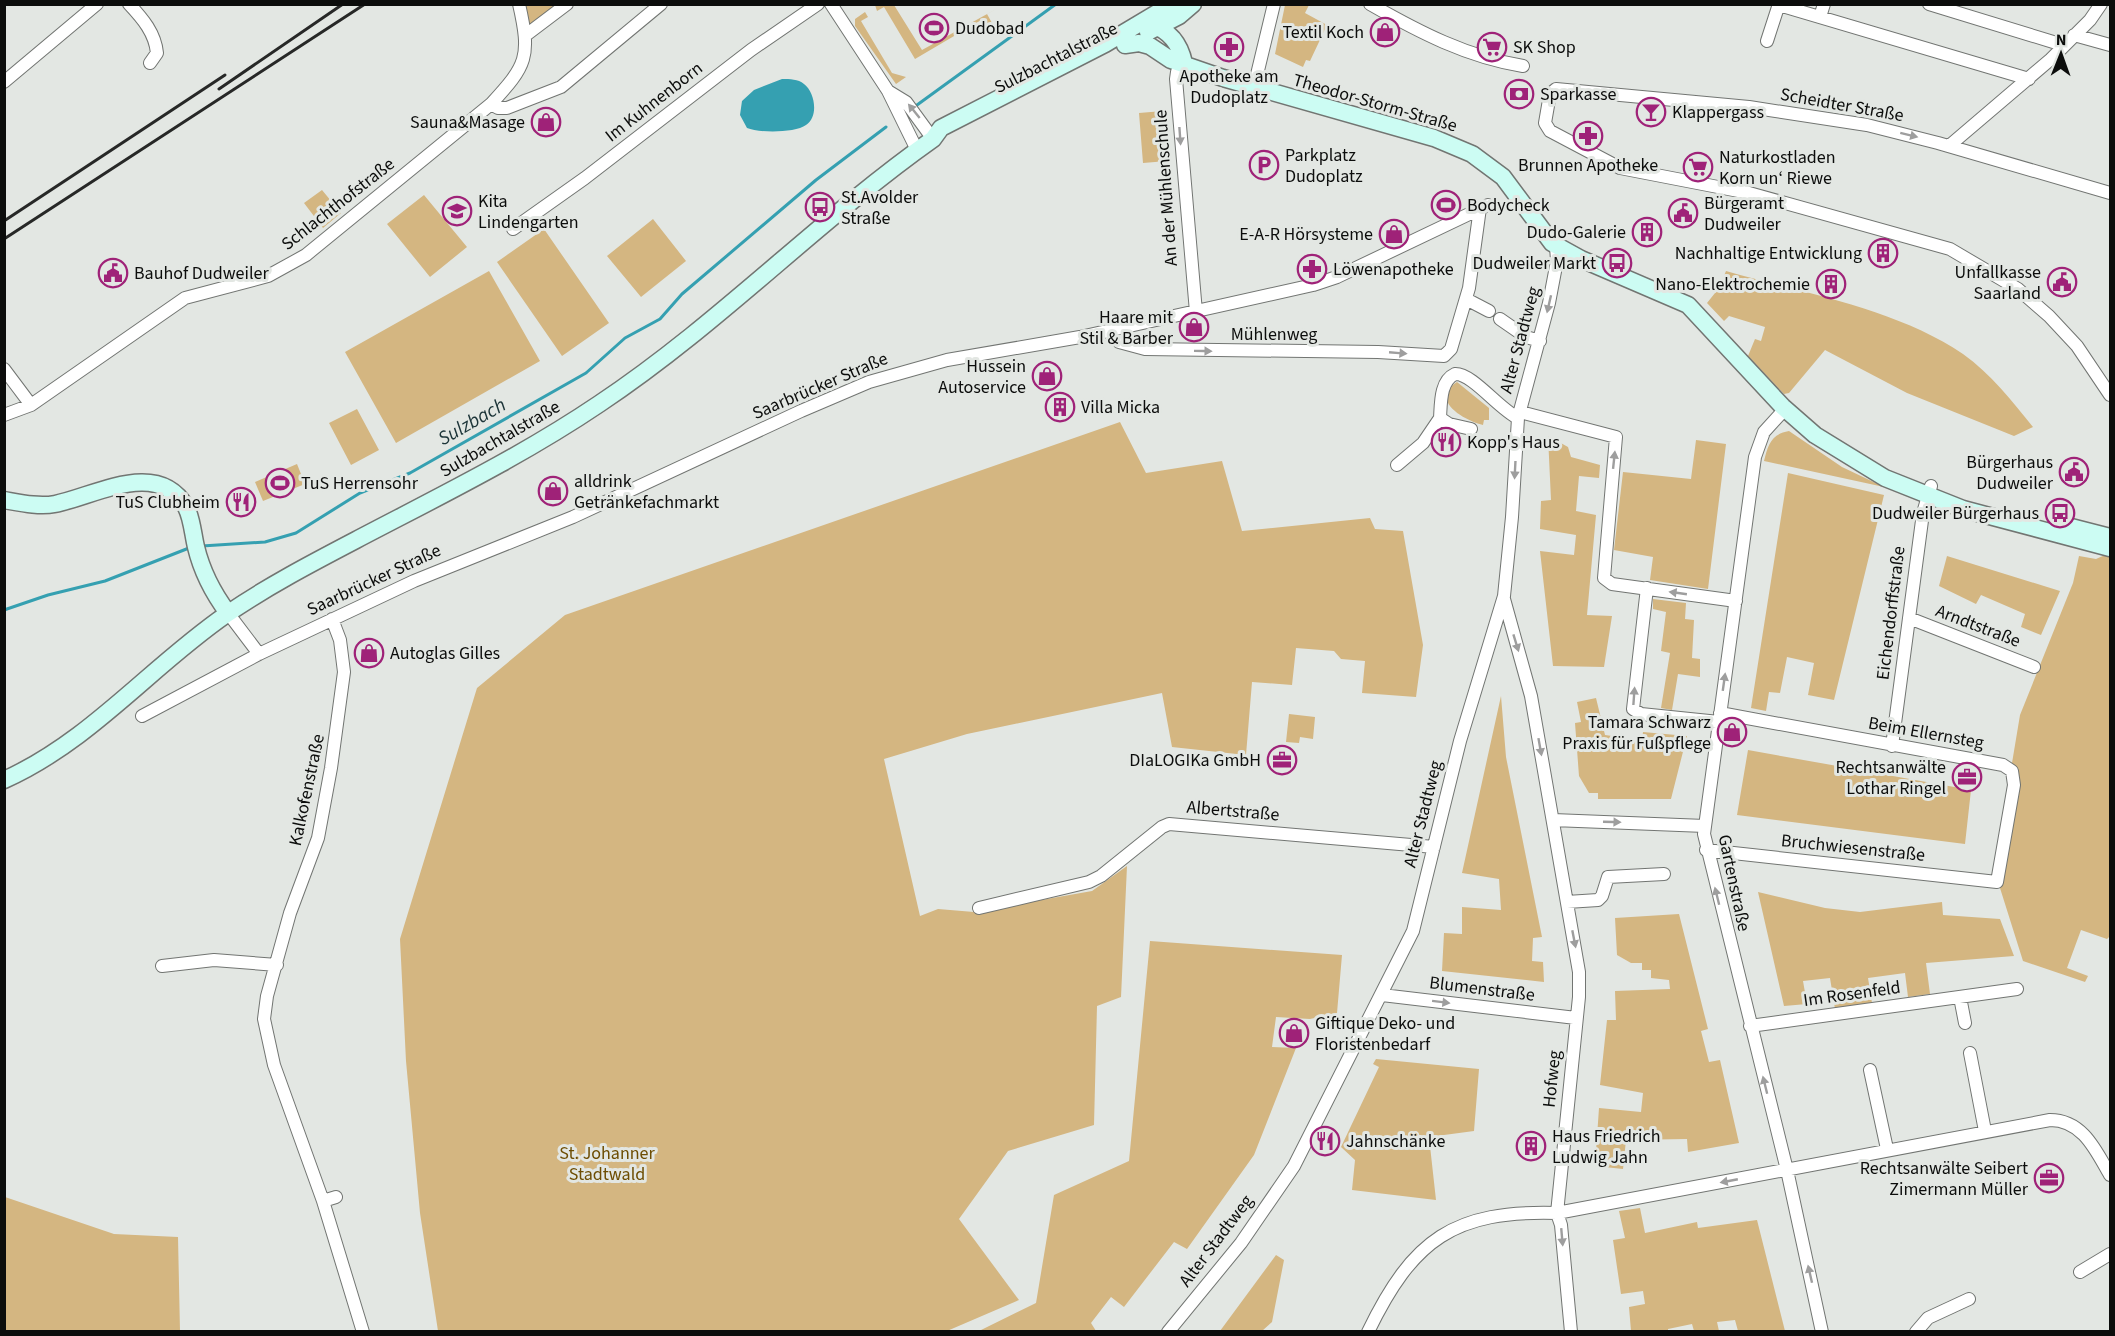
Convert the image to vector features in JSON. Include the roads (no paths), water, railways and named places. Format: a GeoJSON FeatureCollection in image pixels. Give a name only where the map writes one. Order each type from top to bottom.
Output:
{"type":"FeatureCollection","features":[{"type":"Feature","properties":{"kind":"main road"},"geometry":{"type":"LineString","coordinates":[[1149,26],[1173,8],[1193,4]]}},
{"type":"Feature","properties":{"kind":"main road"},"geometry":{"type":"LineString","coordinates":[[1173,8],[1173,39],[1184,63]]}},
{"type":"Feature","properties":{"kind":"main road"},"geometry":{"type":"LineString","coordinates":[[1149,26],[1173,39]]}},
{"type":"Feature","properties":{"kind":"main road"},"geometry":{"type":"LineString","coordinates":[[1149,26],[1158,51]]}},
{"type":"Feature","properties":{"kind":"main road","name":"Sulzbachtalstraße"},"geometry":{"type":"LineString","coordinates":[[4,780],[38,762],[99,720],[187,644],[228,613],[292,574],[509,458],[598,405],[702,329],[852,200],[917,150],[1125,45],[1149,26]]}},
{"type":"Feature","properties":{"kind":"main road","name":"Sulzbachtalstraße"},"geometry":{"type":"LineString","coordinates":[[940,137],[941,128],[1149,26]]}},
{"type":"Feature","properties":{"kind":"main road","name":"Theodor-Storm-Straße"},"geometry":{"type":"LineString","coordinates":[[1125,45],[1139,43],[1158,51],[1171,60],[1254,87],[1434,138],[1472,154],[1503,177],[1541,231],[1556,246],[1620,277],[1667,294],[1688,305],[1785,409],[1815,435],[1885,478],[2108,541]]}},
{"type":"Feature","properties":{"kind":"main road"},"geometry":{"type":"LineString","coordinates":[[4,500],[53,504],[142,481],[162,484],[178,496],[187,508],[196,548],[211,588],[228,613]]}},
{"type":"Feature","properties":{"kind":"street"},"geometry":{"type":"LineString","coordinates":[[4,82],[97,4]]}},
{"type":"Feature","properties":{"kind":"street"},"geometry":{"type":"LineString","coordinates":[[129,4],[150,30],[156,46],[157,54],[150,63]]}},
{"type":"Feature","properties":{"kind":"street","name":"Schlachthofstraße"},"geometry":{"type":"LineString","coordinates":[[4,415],[31,405],[185,298],[268,276],[306,255],[491,104],[522,66],[527,50],[519,4]]}},
{"type":"Feature","properties":{"kind":"street"},"geometry":{"type":"LineString","coordinates":[[526,35],[567,4]]}},
{"type":"Feature","properties":{"kind":"street"},"geometry":{"type":"LineString","coordinates":[[491,104],[498,108],[507,108],[550,93],[661,4]]}},
{"type":"Feature","properties":{"kind":"street","name":"Im Kuhnenborn"},"geometry":{"type":"LineString","coordinates":[[513,229],[585,178],[751,50],[818,4]]}},
{"type":"Feature","properties":{"kind":"street"},"geometry":{"type":"LineString","coordinates":[[831,4],[888,91],[917,150]]}},
{"type":"Feature","properties":{"kind":"street"},"geometry":{"type":"LineString","coordinates":[[1254,87],[1274,4]]}},
{"type":"Feature","properties":{"kind":"street"},"geometry":{"type":"LineString","coordinates":[[1370,4],[1462,50],[1480,57],[1523,66]]}},
{"type":"Feature","properties":{"kind":"street"},"geometry":{"type":"LineString","coordinates":[[1820,17],[1824,4]]}},
{"type":"Feature","properties":{"kind":"street"},"geometry":{"type":"LineString","coordinates":[[1929,4],[2063,45]]}},
{"type":"Feature","properties":{"kind":"street"},"geometry":{"type":"LineString","coordinates":[[1950,146],[2029,79],[2074,35],[2101,4]]}},
{"type":"Feature","properties":{"kind":"street"},"geometry":{"type":"LineString","coordinates":[[1767,40],[1779,5],[2029,79]]}},
{"type":"Feature","properties":{"kind":"street"},"geometry":{"type":"LineString","coordinates":[[2074,35],[2110,45]]}},
{"type":"Feature","properties":{"kind":"street","name":"An der Mühlenschule"},"geometry":{"type":"LineString","coordinates":[[1184,63],[1177,72],[1176,79],[1196,312]]}},
{"type":"Feature","properties":{"kind":"street","name":"Scheidter Straße"},"geometry":{"type":"LineString","coordinates":[[2110,193],[1950,146],[1867,125],[1809,115],[1560,90],[1552,90],[1550,94],[1547,128],[1599,158],[1636,172],[1749,193],[1950,249],[2018,289],[2049,316],[2077,346],[2110,395]]}},
{"type":"Feature","properties":{"kind":"street"},"geometry":{"type":"LineString","coordinates":[[888,91],[906,102],[940,137]]}},
{"type":"Feature","properties":{"kind":"street","name":"Saarbrücker Straße"},"geometry":{"type":"LineString","coordinates":[[142,716],[259,654],[332,619],[455,563],[573,517],[801,411],[869,382],[947,360],[1108,331],[1285,292],[1337,277],[1484,207],[1477,230],[1466,299]]}},
{"type":"Feature","properties":{"kind":"street","name":"Alter Stadtweg"},"geometry":{"type":"LineString","coordinates":[[1168,1332],[1241,1243],[1294,1166],[1413,931],[1460,741],[1503,596],[1512,517],[1519,415],[1556,273],[1556,246]]}},
{"type":"Feature","properties":{"kind":"street"},"geometry":{"type":"LineString","coordinates":[[1466,299],[1489,311]]}},
{"type":"Feature","properties":{"kind":"street","name":"Mühlenweg"},"geometry":{"type":"LineString","coordinates":[[1108,331],[1119,342],[1145,349],[1378,352],[1444,356],[1451,349],[1466,299]]}},
{"type":"Feature","properties":{"kind":"street"},"geometry":{"type":"LineString","coordinates":[[1500,319],[1526,337],[1540,341]]}},
{"type":"Feature","properties":{"kind":"street"},"geometry":{"type":"LineString","coordinates":[[4,369],[31,405]]}},
{"type":"Feature","properties":{"kind":"street"},"geometry":{"type":"LineString","coordinates":[[1397,465],[1423,443],[1440,418],[1445,384],[1449,377],[1461,374],[1506,413],[1616,437],[1604,578],[1612,584],[1736,601]]}},
{"type":"Feature","properties":{"kind":"street","name":"Gartenstraße"},"geometry":{"type":"LineString","coordinates":[[1785,409],[1764,432],[1757,450],[1705,826],[1706,850],[1786,1170],[1822,1332]]}},
{"type":"Feature","properties":{"kind":"street"},"geometry":{"type":"LineString","coordinates":[[1440,418],[1449,424],[1471,429]]}},
{"type":"Feature","properties":{"kind":"street","name":"Eichendorffstraße"},"geometry":{"type":"LineString","coordinates":[[1892,746],[1929,492]]}},
{"type":"Feature","properties":{"kind":"street","name":"Beim Ellernsteg"},"geometry":{"type":"LineString","coordinates":[[1647,588],[1633,709],[1641,714],[1719,718],[2003,765],[2012,771],[2014,785],[1997,882]]}},
{"type":"Feature","properties":{"kind":"street","name":"Hofweg"},"geometry":{"type":"LineString","coordinates":[[1503,596],[1531,696],[1579,972],[1557,1213],[1561,1225],[1571,1332]]}},
{"type":"Feature","properties":{"kind":"street"},"geometry":{"type":"LineString","coordinates":[[228,613],[259,654]]}},
{"type":"Feature","properties":{"kind":"street","name":"Arndtstraße"},"geometry":{"type":"LineString","coordinates":[[1909,618],[2034,667]]}},
{"type":"Feature","properties":{"kind":"street","name":"Kalkofenstraße"},"geometry":{"type":"LineString","coordinates":[[332,619],[340,640],[344,664],[342,703],[334,750],[318,838],[290,913],[267,996],[264,1018],[269,1046],[323,1201],[363,1332]]}},
{"type":"Feature","properties":{"kind":"street"},"geometry":{"type":"LineString","coordinates":[[1553,820],[1705,826]]}},
{"type":"Feature","properties":{"kind":"street","name":"Albertstraße"},"geometry":{"type":"LineString","coordinates":[[979,908],[1089,882],[1101,876],[1162,827],[1169,824],[1434,847]]}},
{"type":"Feature","properties":{"kind":"street","name":"Bruchwiesenstraße"},"geometry":{"type":"LineString","coordinates":[[1706,850],[1997,882]]}},
{"type":"Feature","properties":{"kind":"street"},"geometry":{"type":"LineString","coordinates":[[1567,902],[1598,900],[1602,896],[1608,877],[1664,874]]}},
{"type":"Feature","properties":{"kind":"street"},"geometry":{"type":"LineString","coordinates":[[162,966],[214,960],[277,965]]}},
{"type":"Feature","properties":{"kind":"street","name":"Im Rosenfeld"},"geometry":{"type":"LineString","coordinates":[[1750,1026],[2017,990]]}},
{"type":"Feature","properties":{"kind":"street","name":"Blumenstraße"},"geometry":{"type":"LineString","coordinates":[[1382,995],[1576,1018]]}},
{"type":"Feature","properties":{"kind":"street"},"geometry":{"type":"LineString","coordinates":[[1960,997],[1965,1023]]}},
{"type":"Feature","properties":{"kind":"street"},"geometry":{"type":"LineString","coordinates":[[1970,1053],[1985,1131]]}},
{"type":"Feature","properties":{"kind":"street"},"geometry":{"type":"LineString","coordinates":[[1870,1070],[1887,1149]]}},
{"type":"Feature","properties":{"kind":"street"},"geometry":{"type":"LineString","coordinates":[[1368,1332],[1387,1294],[1421,1253],[1442,1234],[1462,1223],[1482,1217],[1507,1213],[1557,1213],[2050,1120],[2070,1124],[2090,1141],[2110,1175]]}},
{"type":"Feature","properties":{"kind":"street"},"geometry":{"type":"LineString","coordinates":[[323,1201],[336,1197]]}},
{"type":"Feature","properties":{"kind":"street"},"geometry":{"type":"LineString","coordinates":[[2080,1272],[2110,1254]]}},
{"type":"Feature","properties":{"kind":"street"},"geometry":{"type":"LineString","coordinates":[[1916,1332],[1928,1317],[1969,1299]]}},
{"type":"Feature","properties":{"kind":"water"},"geometry":{"type":"Polygon","coordinates":[[[782,79],[799,81],[808,88],[814,104],[810,121],[801,128],[786,131],[760,131],[747,128],[740,115],[742,101],[754,90],[782,79]]]}},
{"type":"Feature","properties":{"kind":"waterway","name":"Sulzbach"},"geometry":{"type":"LineString","coordinates":[[917,105],[1056,4]]}},
{"type":"Feature","properties":{"kind":"waterway","name":"Sulzbach"},"geometry":{"type":"LineString","coordinates":[[202,546],[265,542],[296,533],[360,493],[410,473],[586,373],[625,338],[660,319],[682,294],[816,180],[886,127]]}},
{"type":"Feature","properties":{"kind":"waterway","name":"Sulzbach"},"geometry":{"type":"LineString","coordinates":[[4,610],[48,595],[105,581],[189,548]]}},
{"type":"Feature","properties":{"kind":"railway"},"geometry":{"type":"LineString","coordinates":[[219,89],[343,4]]}},
{"type":"Feature","properties":{"kind":"railway"},"geometry":{"type":"LineString","coordinates":[[4,239],[365,4]]}},
{"type":"Feature","properties":{"kind":"railway"},"geometry":{"type":"LineString","coordinates":[[4,221],[225,75]]}},
{"type":"Feature","properties":{"kind":"place","name":"Dudobad"},"geometry":{"type":"Point","coordinates":[934,28]}},
{"type":"Feature","properties":{"kind":"place","name":"Textil Koch"},"geometry":{"type":"Point","coordinates":[1385,32]}},
{"type":"Feature","properties":{"kind":"place","name":"Apotheke am Dudoplatz"},"geometry":{"type":"Point","coordinates":[1229,47]}},
{"type":"Feature","properties":{"kind":"place","name":"SK Shop"},"geometry":{"type":"Point","coordinates":[1492,47]}},
{"type":"Feature","properties":{"kind":"place","name":"Sparkasse"},"geometry":{"type":"Point","coordinates":[1519,94]}},
{"type":"Feature","properties":{"kind":"place","name":"Klappergass"},"geometry":{"type":"Point","coordinates":[1651,112]}},
{"type":"Feature","properties":{"kind":"place","name":"Sauna&Masage"},"geometry":{"type":"Point","coordinates":[546,122]}},
{"type":"Feature","properties":{"kind":"place","name":"Brunnen Apotheke"},"geometry":{"type":"Point","coordinates":[1588,136]}},
{"type":"Feature","properties":{"kind":"place","name":"Parkplatz Dudoplatz"},"geometry":{"type":"Point","coordinates":[1264,165]}},
{"type":"Feature","properties":{"kind":"place","name":"Naturkostladen Korn un‘ Riewe"},"geometry":{"type":"Point","coordinates":[1698,167]}},
{"type":"Feature","properties":{"kind":"place","name":"Bodycheck"},"geometry":{"type":"Point","coordinates":[1446,205]}},
{"type":"Feature","properties":{"kind":"place","name":"St.Avolder Straße"},"geometry":{"type":"Point","coordinates":[820,207]}},
{"type":"Feature","properties":{"kind":"place","name":"Kita Lindengarten"},"geometry":{"type":"Point","coordinates":[457,211]}},
{"type":"Feature","properties":{"kind":"place","name":"Bürgeramt Dudweiler"},"geometry":{"type":"Point","coordinates":[1683,213]}},
{"type":"Feature","properties":{"kind":"place","name":"Dudo-Galerie"},"geometry":{"type":"Point","coordinates":[1647,232]}},
{"type":"Feature","properties":{"kind":"place","name":"E-A-R Hörsysteme"},"geometry":{"type":"Point","coordinates":[1394,234]}},
{"type":"Feature","properties":{"kind":"place","name":"Nachhaltige Entwicklung"},"geometry":{"type":"Point","coordinates":[1883,253]}},
{"type":"Feature","properties":{"kind":"place","name":"Dudweiler Markt"},"geometry":{"type":"Point","coordinates":[1617,263]}},
{"type":"Feature","properties":{"kind":"place","name":"Löwenapotheke"},"geometry":{"type":"Point","coordinates":[1312,269]}},
{"type":"Feature","properties":{"kind":"place","name":"Bauhof Dudweiler"},"geometry":{"type":"Point","coordinates":[113,273]}},
{"type":"Feature","properties":{"kind":"place","name":"Unfallkasse Saarland"},"geometry":{"type":"Point","coordinates":[2062,282]}},
{"type":"Feature","properties":{"kind":"place","name":"Nano-Elektrochemie"},"geometry":{"type":"Point","coordinates":[1831,284]}},
{"type":"Feature","properties":{"kind":"place","name":"Haare mit Stil & Barber"},"geometry":{"type":"Point","coordinates":[1194,327]}},
{"type":"Feature","properties":{"kind":"place","name":"Hussein Autoservice"},"geometry":{"type":"Point","coordinates":[1047,376]}},
{"type":"Feature","properties":{"kind":"place","name":"Villa Micka"},"geometry":{"type":"Point","coordinates":[1060,407]}},
{"type":"Feature","properties":{"kind":"place","name":"Kopp's Haus"},"geometry":{"type":"Point","coordinates":[1446,442]}},
{"type":"Feature","properties":{"kind":"place","name":"Bürgerhaus Dudweiler"},"geometry":{"type":"Point","coordinates":[2074,472]}},
{"type":"Feature","properties":{"kind":"place","name":"TuS Herrensohr"},"geometry":{"type":"Point","coordinates":[280,483]}},
{"type":"Feature","properties":{"kind":"place","name":"alldrink Getränkefachmarkt"},"geometry":{"type":"Point","coordinates":[553,491]}},
{"type":"Feature","properties":{"kind":"place","name":"TuS Clubheim"},"geometry":{"type":"Point","coordinates":[241,502]}},
{"type":"Feature","properties":{"kind":"place","name":"Dudweiler Bürgerhaus"},"geometry":{"type":"Point","coordinates":[2060,513]}},
{"type":"Feature","properties":{"kind":"place","name":"Autoglas Gilles"},"geometry":{"type":"Point","coordinates":[369,653]}},
{"type":"Feature","properties":{"kind":"place","name":"Tamara Schwarz Praxis für Fußpflege"},"geometry":{"type":"Point","coordinates":[1732,732]}},
{"type":"Feature","properties":{"kind":"place","name":"DIaLOGIKa GmbH"},"geometry":{"type":"Point","coordinates":[1282,760]}},
{"type":"Feature","properties":{"kind":"place","name":"Rechtsanwälte Lothar Ringel"},"geometry":{"type":"Point","coordinates":[1967,777]}},
{"type":"Feature","properties":{"kind":"place","name":"Giftique Deko- und Floristenbedarf"},"geometry":{"type":"Point","coordinates":[1294,1033]}},
{"type":"Feature","properties":{"kind":"place","name":"Jahnschänke"},"geometry":{"type":"Point","coordinates":[1325,1141]}},
{"type":"Feature","properties":{"kind":"place","name":"Haus Friedrich Ludwig Jahn"},"geometry":{"type":"Point","coordinates":[1531,1146]}},
{"type":"Feature","properties":{"kind":"place","name":"Rechtsanwälte Seibert Zimermann Müller"},"geometry":{"type":"Point","coordinates":[2049,1178]}},
{"type":"Feature","properties":{"kind":"park label","name":"St. Johanner Stadtwald"},"geometry":{"type":"Point","coordinates":[607,1163]}}]}
